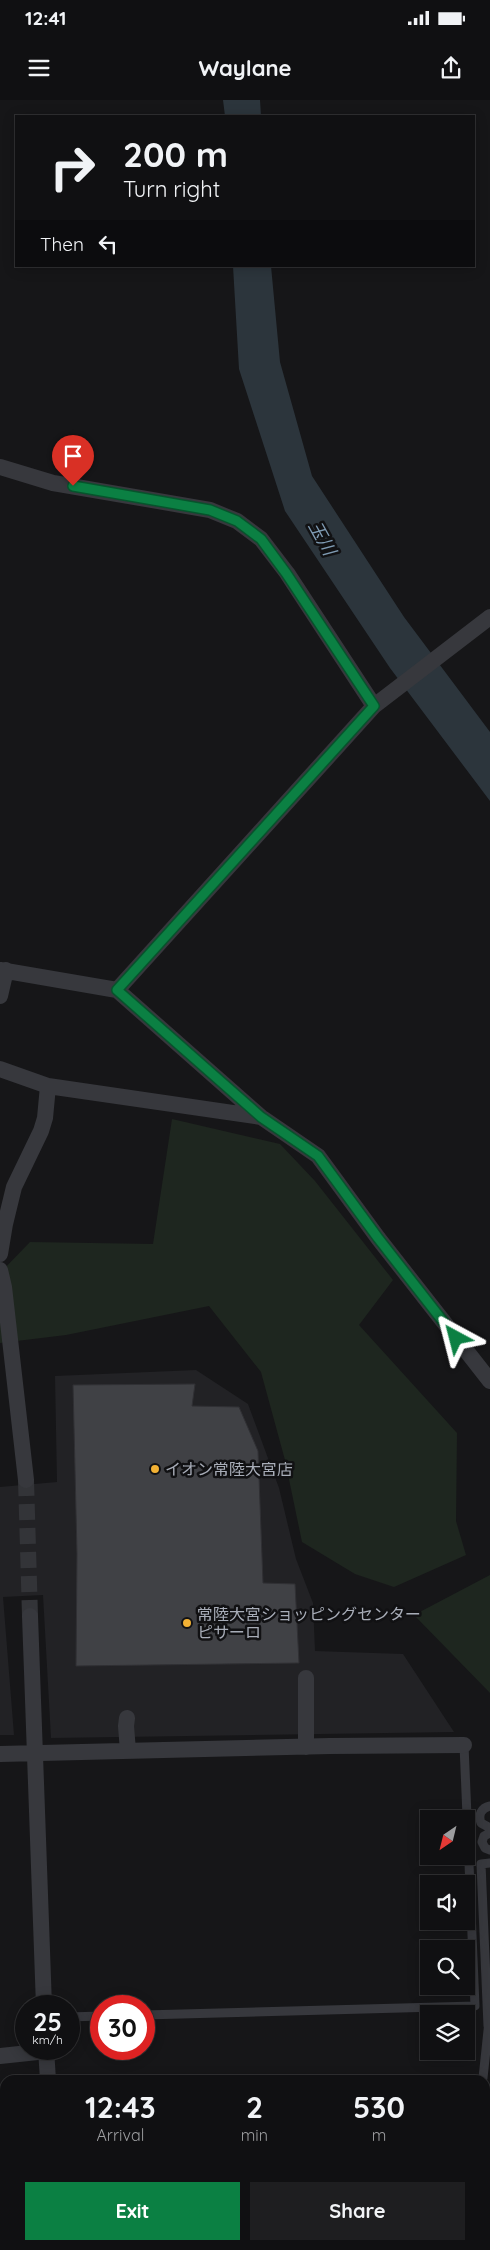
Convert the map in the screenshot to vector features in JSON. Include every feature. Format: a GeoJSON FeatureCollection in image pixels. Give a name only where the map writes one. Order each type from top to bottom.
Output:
{"type":"FeatureCollection","features":[{"type":"Feature","properties":{"kind":"street"},"geometry":{"type":"LineString","coordinates":[[0,467],[53,483],[210,510],[237,521],[261,539],[286,573],[374,706]]}},
{"type":"Feature","properties":{"kind":"street"},"geometry":{"type":"LineString","coordinates":[[117,990],[374,706],[490,617]]}},
{"type":"Feature","properties":{"kind":"street"},"geometry":{"type":"LineString","coordinates":[[0,996],[3,970],[117,990],[261,1117],[318,1156],[378,1238],[490,1381]]}},
{"type":"Feature","properties":{"kind":"street"},"geometry":{"type":"LineString","coordinates":[[0,1069],[48,1086],[261,1117]]}},
{"type":"Feature","properties":{"kind":"street"},"geometry":{"type":"LineString","coordinates":[[0,1254],[4,1224],[14,1187],[41,1131],[45,1118],[48,1086]]}},
{"type":"Feature","properties":{"kind":"street"},"geometry":{"type":"LineString","coordinates":[[0,1270],[26,1480]]}},
{"type":"Feature","properties":{"kind":"street"},"geometry":{"type":"LineString","coordinates":[[30,1616],[44,1995]]}},
{"type":"Feature","properties":{"kind":"street"},"geometry":{"type":"LineString","coordinates":[[306,1678],[306,1747]]}},
{"type":"Feature","properties":{"kind":"street"},"geometry":{"type":"LineString","coordinates":[[127,1718],[128,1751]]}},
{"type":"Feature","properties":{"kind":"street"},"geometry":{"type":"LineString","coordinates":[[0,1754],[464,1745]]}},
{"type":"Feature","properties":{"kind":"street"},"geometry":{"type":"LineString","coordinates":[[0,2056],[15,2054]]}},
{"type":"Feature","properties":{"kind":"street"},"geometry":{"type":"LineString","coordinates":[[47,2060],[48,2075]]}},
{"type":"Feature","properties":{"kind":"lane"},"geometry":{"type":"LineString","coordinates":[[155,2015],[475,2006],[464,1745]]}},
{"type":"Feature","properties":{"kind":"lane"},"geometry":{"type":"LineString","coordinates":[[490,1806],[483,1810],[480,1816],[481,1823],[490,1828]]}},
{"type":"Feature","properties":{"kind":"lane"},"geometry":{"type":"LineString","coordinates":[[490,1833],[484,1836],[482,1842],[485,1848],[490,1850]]}},
{"type":"Feature","properties":{"kind":"lane"},"geometry":{"type":"LineString","coordinates":[[485,2075],[489,2022],[486,1901],[481,1864],[490,1863]]}},
{"type":"Feature","properties":{"kind":"shaded area"},"geometry":{"type":"Polygon","coordinates":[[[172,1119],[280,1144],[315,1181],[393,1280],[359,1325],[457,1433],[456,1521],[466,1555],[394,1587],[355,1574],[302,1542],[285,1460],[261,1372],[209,1306],[66,1335],[0,1343],[0,1273],[30,1242],[153,1244],[172,1119]]]}},
{"type":"Feature","properties":{"kind":"shaded area"},"geometry":{"type":"Polygon","coordinates":[[[196,1370],[248,1404],[279,1488],[296,1559],[313,1603],[315,1651],[403,1654],[454,1732],[51,1738],[43,1595],[3,1597],[14,1735],[0,1735],[0,1487],[57,1482],[55,1376],[196,1370]]]}},
{"type":"Feature","properties":{"kind":"shaded area"},"geometry":{"type":"Polygon","coordinates":[[[490,1575],[490,1693],[414,1615],[490,1575]]]}},
{"type":"Feature","properties":{"kind":"water"},"geometry":{"type":"Polygon","coordinates":[[[223,100],[260,100],[261,115],[225,115],[223,100]]]}},
{"type":"Feature","properties":{"kind":"water","name":"玉川"},"geometry":{"type":"Polygon","coordinates":[[[233,267],[271,267],[280,362],[312,476],[404,617],[490,732],[490,801],[390,668],[285,511],[239,369],[233,267]]]}},
{"type":"Feature","properties":{"kind":"building"},"geometry":{"type":"Polygon","coordinates":[[[195,1384],[192,1406],[239,1407],[258,1451],[263,1583],[295,1584],[299,1663],[76,1666],[77,1554],[73,1385],[195,1384]]]}},
{"type":"Feature","properties":{"kind":"tunnel"},"geometry":{"type":"LineString","coordinates":[[26,1480],[30,1616]]}},
{"type":"Feature","properties":{"kind":"place","name":"イオン常陸大宮店"},"geometry":{"type":"Point","coordinates":[155,1469]}},
{"type":"Feature","properties":{"kind":"place","name":"常陸大宮ショッピングセンター ピサーロ"},"geometry":{"type":"Point","coordinates":[187,1623]}},
{"type":"Feature","properties":{"kind":"route"},"geometry":{"type":"LineString","coordinates":[[73,486],[210,510],[237,521],[261,539],[286,573],[374,706],[117,990],[261,1117],[318,1156],[378,1238],[456,1338]]}}]}
